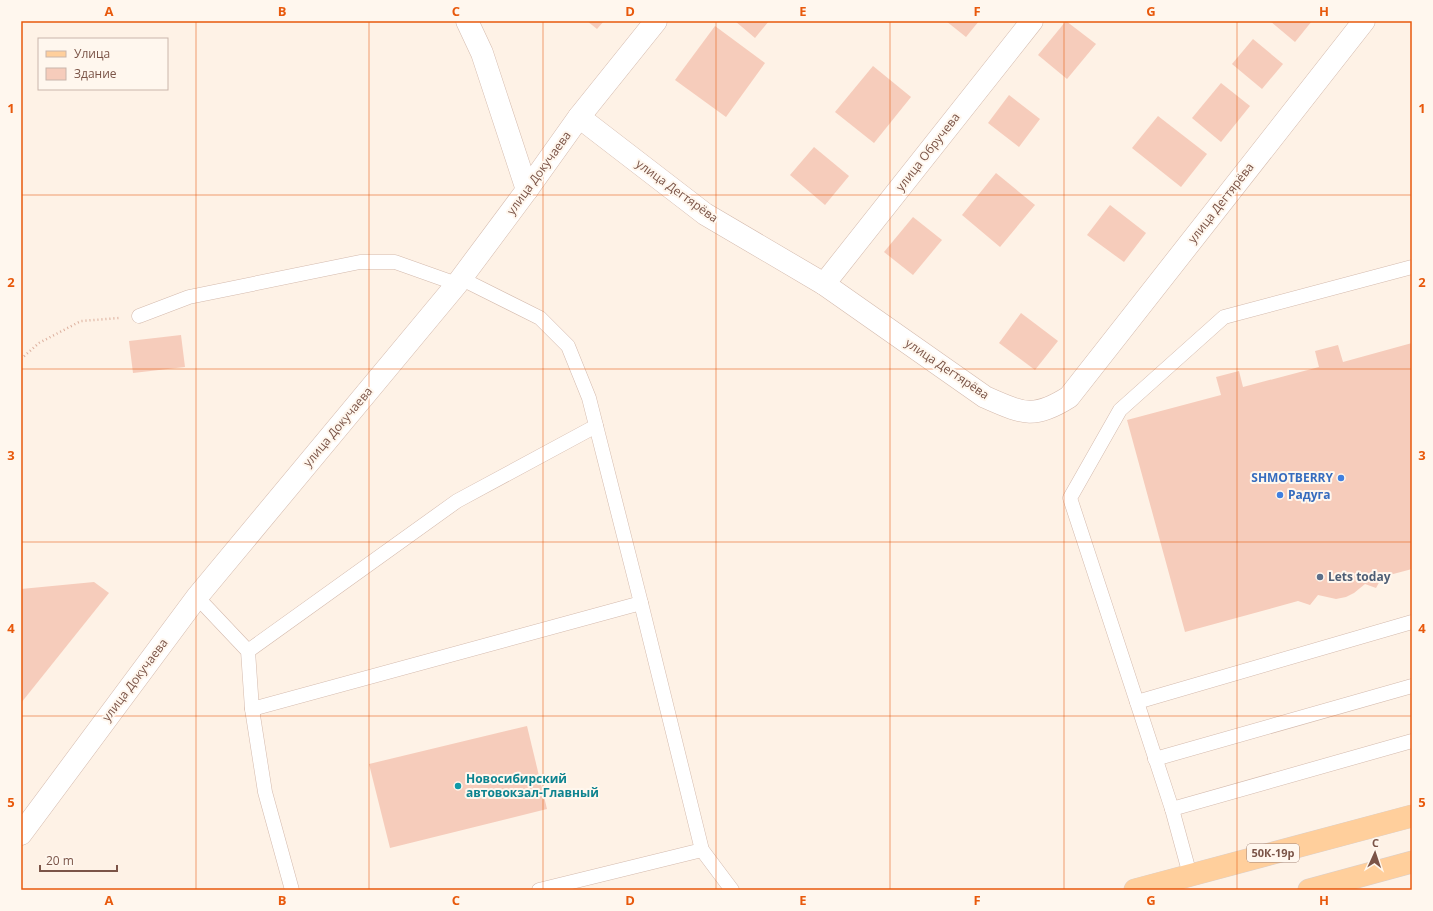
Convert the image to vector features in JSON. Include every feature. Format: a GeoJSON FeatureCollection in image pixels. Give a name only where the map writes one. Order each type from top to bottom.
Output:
{"type":"FeatureCollection","features":[{"type":"Feature","properties":{"kind":"main road","name":"50К-19р"},"geometry":{"type":"LineString","coordinates":[[1135,890],[1412,816]]}},
{"type":"Feature","properties":{"kind":"main road"},"geometry":{"type":"LineString","coordinates":[[1309,890],[1412,862]]}},
{"type":"Feature","properties":{"kind":"street"},"geometry":{"type":"LineString","coordinates":[[467,21],[482,53],[527,190]]}},
{"type":"Feature","properties":{"kind":"street","name":"улица Докучаева"},"geometry":{"type":"LineString","coordinates":[[21,834],[197,597],[459,281],[579,117],[656,21]]}},
{"type":"Feature","properties":{"kind":"street","name":"улица Обручева"},"geometry":{"type":"LineString","coordinates":[[824,284],[1032,21]]}},
{"type":"Feature","properties":{"kind":"street","name":"улица Дегтярёва"},"geometry":{"type":"LineString","coordinates":[[579,117],[705,214],[824,284],[985,397],[1009,407],[1030,412],[1051,408],[1069,397],[1364,21]]}},
{"type":"Feature","properties":{"kind":"lane"},"geometry":{"type":"LineString","coordinates":[[139,316],[189,297],[360,262],[394,262],[459,281],[540,318],[568,346],[589,398],[702,850],[732,890]]}},
{"type":"Feature","properties":{"kind":"lane"},"geometry":{"type":"LineString","coordinates":[[1190,875],[1172,810],[1070,498],[1120,410],[1224,317],[1412,267]]}},
{"type":"Feature","properties":{"kind":"lane"},"geometry":{"type":"LineString","coordinates":[[248,651],[457,501],[596,426]]}},
{"type":"Feature","properties":{"kind":"lane"},"geometry":{"type":"LineString","coordinates":[[197,597],[248,651],[252,709],[265,792],[292,890]]}},
{"type":"Feature","properties":{"kind":"lane"},"geometry":{"type":"LineString","coordinates":[[252,709],[641,603]]}},
{"type":"Feature","properties":{"kind":"lane"},"geometry":{"type":"LineString","coordinates":[[1136,702],[1412,622]]}},
{"type":"Feature","properties":{"kind":"lane"},"geometry":{"type":"LineString","coordinates":[[1155,758],[1412,686]]}},
{"type":"Feature","properties":{"kind":"lane"},"geometry":{"type":"LineString","coordinates":[[1172,810],[1412,741]]}},
{"type":"Feature","properties":{"kind":"lane"},"geometry":{"type":"LineString","coordinates":[[539,890],[702,850]]}},
{"type":"Feature","properties":{"kind":"path"},"geometry":{"type":"LineString","coordinates":[[21,359],[39,343],[81,321],[139,316]]}},
{"type":"Feature","properties":{"kind":"building"},"geometry":{"type":"Polygon","coordinates":[[[587,21],[604,21],[597,29],[587,21]]]}},
{"type":"Feature","properties":{"kind":"building"},"geometry":{"type":"Polygon","coordinates":[[[735,21],[769,21],[755,38],[735,21]]]}},
{"type":"Feature","properties":{"kind":"building"},"geometry":{"type":"Polygon","coordinates":[[[946,21],[979,21],[966,37],[946,21]]]}},
{"type":"Feature","properties":{"kind":"building"},"geometry":{"type":"Polygon","coordinates":[[[1066,21],[1096,44],[1067,79],[1038,55],[1066,21]]]}},
{"type":"Feature","properties":{"kind":"building"},"geometry":{"type":"Polygon","coordinates":[[[1270,21],[1312,21],[1295,42],[1270,21]]]}},
{"type":"Feature","properties":{"kind":"building"},"geometry":{"type":"Polygon","coordinates":[[[715,26],[765,63],[726,117],[675,80],[715,26]]]}},
{"type":"Feature","properties":{"kind":"building"},"geometry":{"type":"Polygon","coordinates":[[[1253,39],[1283,64],[1262,89],[1232,64],[1253,39]]]}},
{"type":"Feature","properties":{"kind":"building"},"geometry":{"type":"Polygon","coordinates":[[[873,66],[911,97],[874,143],[835,112],[873,66]]]}},
{"type":"Feature","properties":{"kind":"building"},"geometry":{"type":"Polygon","coordinates":[[[1221,83],[1250,106],[1221,142],[1192,118],[1221,83]]]}},
{"type":"Feature","properties":{"kind":"building"},"geometry":{"type":"Polygon","coordinates":[[[1009,95],[1040,119],[1019,147],[988,123],[1009,95]]]}},
{"type":"Feature","properties":{"kind":"building"},"geometry":{"type":"Polygon","coordinates":[[[1158,116],[1207,154],[1181,187],[1132,148],[1158,116]]]}},
{"type":"Feature","properties":{"kind":"building"},"geometry":{"type":"Polygon","coordinates":[[[814,147],[849,176],[825,205],[790,175],[814,147]]]}},
{"type":"Feature","properties":{"kind":"building"},"geometry":{"type":"Polygon","coordinates":[[[996,173],[1035,205],[1000,247],[962,215],[996,173]]]}},
{"type":"Feature","properties":{"kind":"building"},"geometry":{"type":"Polygon","coordinates":[[[1110,205],[1146,233],[1124,262],[1087,235],[1110,205]]]}},
{"type":"Feature","properties":{"kind":"building"},"geometry":{"type":"Polygon","coordinates":[[[913,217],[942,240],[913,275],[884,252],[913,217]]]}},
{"type":"Feature","properties":{"kind":"building"},"geometry":{"type":"Polygon","coordinates":[[[1021,313],[1058,341],[1035,370],[999,343],[1021,313]]]}},
{"type":"Feature","properties":{"kind":"building"},"geometry":{"type":"Polygon","coordinates":[[[181,335],[185,367],[133,373],[129,341],[181,335]]]}},
{"type":"Feature","properties":{"kind":"building","name":"Радуга"},"geometry":{"type":"Polygon","coordinates":[[[1412,343],[1412,569],[1382,577],[1376,588],[1365,584],[1354,593],[1346,597],[1336,599],[1318,595],[1310,605],[1298,601],[1185,632],[1127,420],[1221,395],[1216,377],[1239,371],[1243,387],[1319,367],[1315,351],[1338,345],[1343,362],[1412,343]]]}},
{"type":"Feature","properties":{"kind":"building"},"geometry":{"type":"Polygon","coordinates":[[[94,582],[109,593],[21,703],[21,589],[94,582]]]}},
{"type":"Feature","properties":{"kind":"building","name":"Новосибирский автовокзал-Главный"},"geometry":{"type":"Polygon","coordinates":[[[527,726],[547,809],[390,848],[369,764],[527,726]]]}},
{"type":"Feature","properties":{"kind":"place","name":"SHMOTBERRY"},"geometry":{"type":"Point","coordinates":[1341,478]}},
{"type":"Feature","properties":{"kind":"place","name":"Радуга"},"geometry":{"type":"Point","coordinates":[1280,495]}},
{"type":"Feature","properties":{"kind":"place","name":"Lets today"},"geometry":{"type":"Point","coordinates":[1320,577]}},
{"type":"Feature","properties":{"kind":"place","name":"Новосибирский автовокзал-Главный"},"geometry":{"type":"Point","coordinates":[458,786]}}]}
